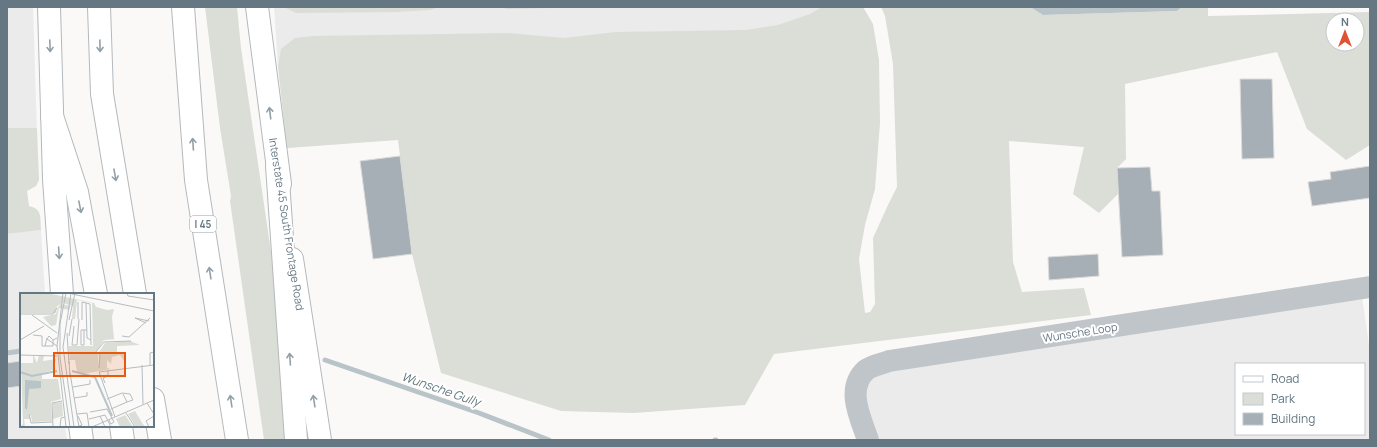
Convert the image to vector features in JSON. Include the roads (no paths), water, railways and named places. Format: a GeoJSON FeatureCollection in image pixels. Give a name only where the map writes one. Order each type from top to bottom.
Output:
{"type":"FeatureCollection","features":[{"type":"Feature","properties":{"kind":"main road"},"geometry":{"type":"LineString","coordinates":[[49,7],[54,179],[62,293]]}},
{"type":"Feature","properties":{"kind":"main road"},"geometry":{"type":"LineString","coordinates":[[99,7],[102,94],[135,293]]}},
{"type":"Feature","properties":{"kind":"main road","name":"I 45"},"geometry":{"type":"LineString","coordinates":[[183,7],[196,180],[237,440]]}},
{"type":"Feature","properties":{"kind":"main road","name":"Interstate 45 South Frontage Road"},"geometry":{"type":"LineString","coordinates":[[259,13],[277,166],[320,440]]}},
{"type":"Feature","properties":{"kind":"main road"},"geometry":{"type":"LineString","coordinates":[[52,116],[77,192],[96,293]]}},
{"type":"Feature","properties":{"kind":"main road"},"geometry":{"type":"LineString","coordinates":[[277,166],[296,440]]}},
{"type":"Feature","properties":{"kind":"main road"},"geometry":{"type":"LineString","coordinates":[[154,404],[160,440]]}},
{"type":"Feature","properties":{"kind":"main road"},"geometry":{"type":"LineString","coordinates":[[80,427],[82,440]]}},
{"type":"Feature","properties":{"kind":"main road"},"geometry":{"type":"LineString","coordinates":[[121,427],[123,440]]}},
{"type":"Feature","properties":{"kind":"street","name":"Wunsche Loop"},"geometry":{"type":"LineString","coordinates":[[868,440],[856,406],[855,397],[857,385],[861,376],[874,366],[897,360],[1370,287]]}},
{"type":"Feature","properties":{"kind":"waterway","name":"Wunsche Gully"},"geometry":{"type":"LineString","coordinates":[[7,353],[20,351]]}},
{"type":"Feature","properties":{"kind":"waterway","name":"Wunsche Gully"},"geometry":{"type":"LineString","coordinates":[[325,360],[479,413],[549,440]]}}]}
